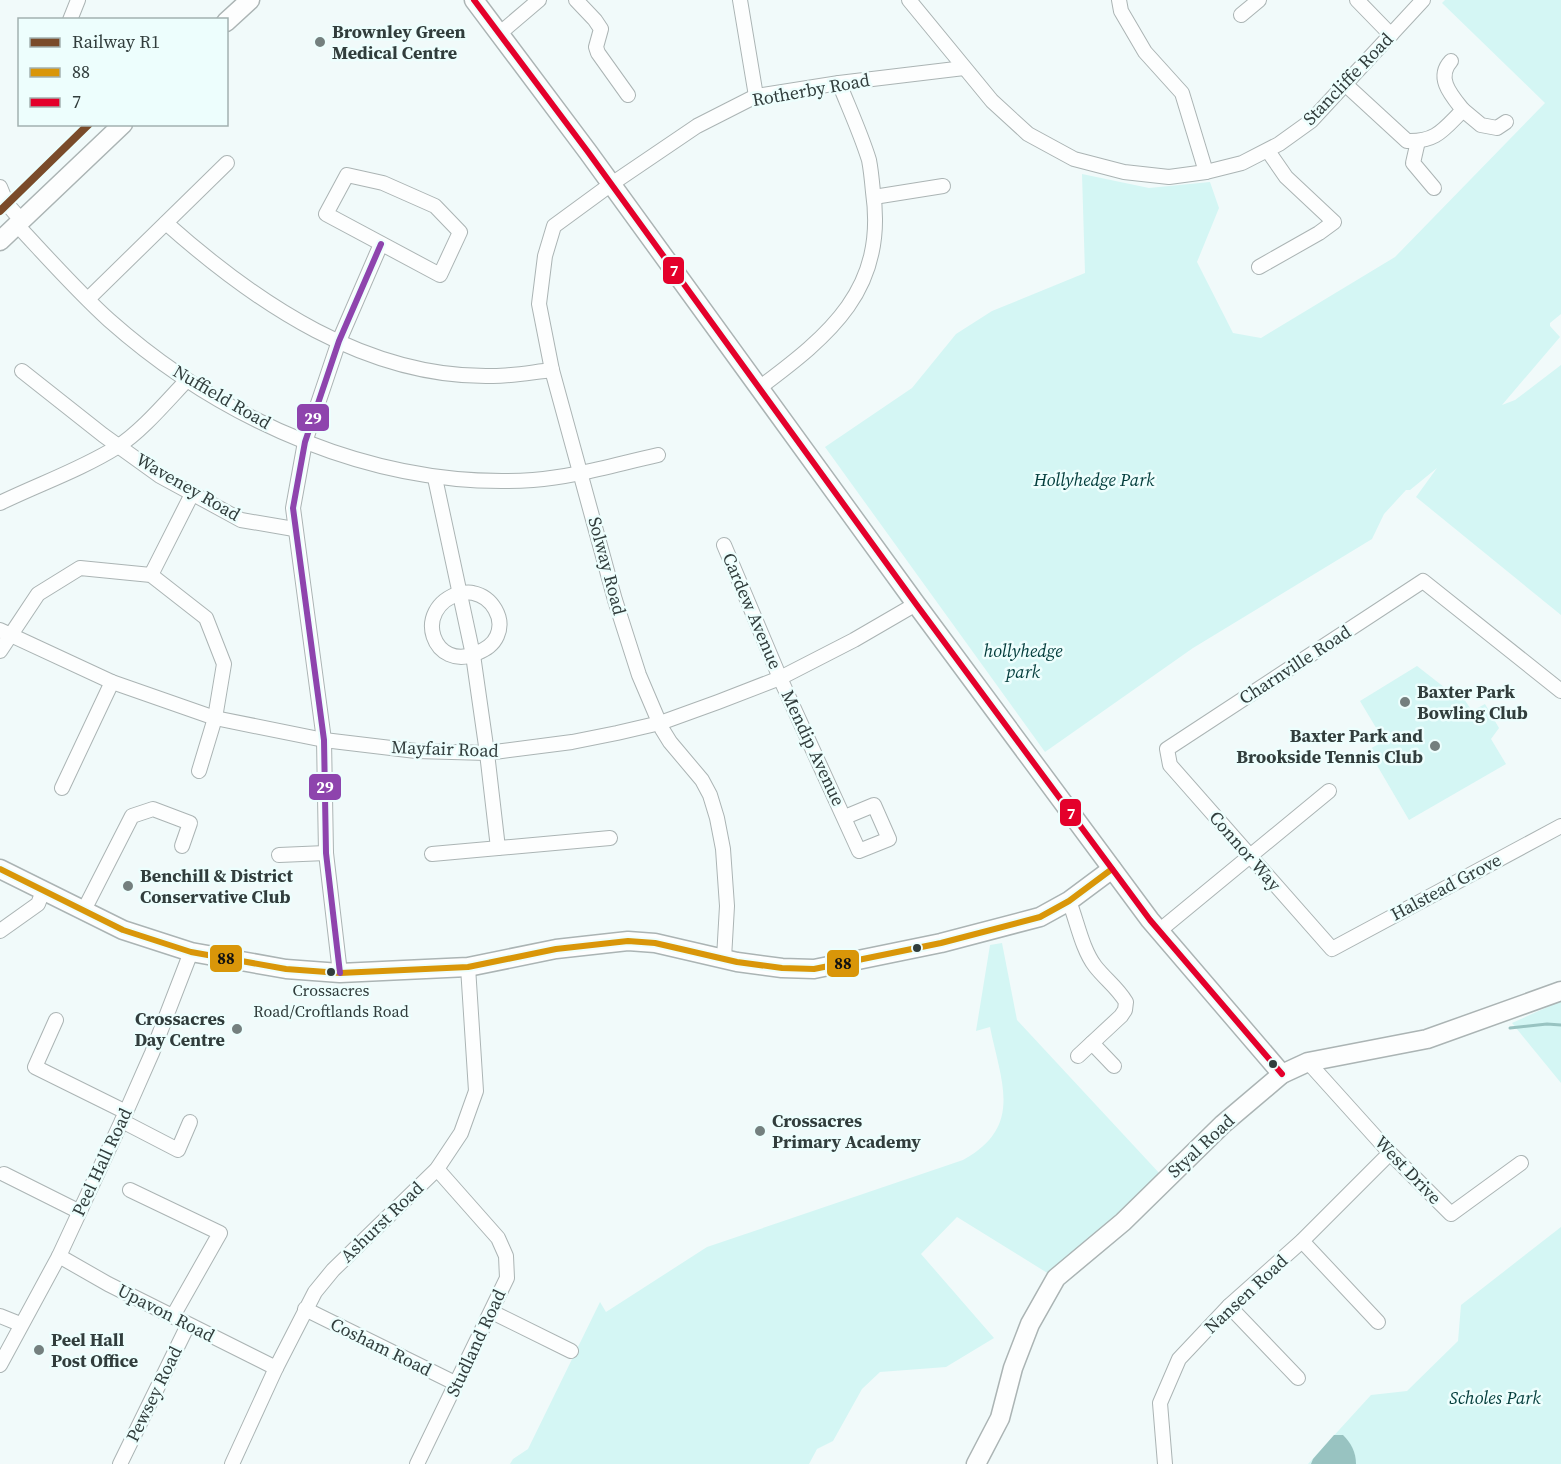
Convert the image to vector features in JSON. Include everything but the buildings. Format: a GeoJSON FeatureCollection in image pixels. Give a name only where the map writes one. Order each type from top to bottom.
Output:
{"type":"FeatureCollection","features":[{"type":"Feature","properties":{"kind":"street"},"geometry":{"type":"LineString","coordinates":[[71,18],[78,0]]}},
{"type":"Feature","properties":{"kind":"street"},"geometry":{"type":"LineString","coordinates":[[228,20],[250,0]]}},
{"type":"Feature","properties":{"kind":"street"},"geometry":{"type":"LineString","coordinates":[[474,0],[1112,869],[1159,931],[1282,1074]]}},
{"type":"Feature","properties":{"kind":"street"},"geometry":{"type":"LineString","coordinates":[[499,34],[539,0]]}},
{"type":"Feature","properties":{"kind":"street"},"geometry":{"type":"LineString","coordinates":[[576,0],[601,29],[596,47],[598,53],[628,95]]}},
{"type":"Feature","properties":{"kind":"street"},"geometry":{"type":"LineString","coordinates":[[740,0],[756,96]]}},
{"type":"Feature","properties":{"kind":"street","name":"Stancliffe Road"},"geometry":{"type":"LineString","coordinates":[[909,0],[992,101],[1028,134],[1074,159],[1124,172],[1169,177],[1206,172],[1242,163],[1268,151],[1311,121],[1423,0]]}},
{"type":"Feature","properties":{"kind":"street"},"geometry":{"type":"LineString","coordinates":[[1119,0],[1121,11],[1145,52],[1182,93],[1206,172]]}},
{"type":"Feature","properties":{"kind":"street"},"geometry":{"type":"LineString","coordinates":[[1241,15],[1259,0]]}},
{"type":"Feature","properties":{"kind":"street"},"geometry":{"type":"LineString","coordinates":[[1357,0],[1391,35]]}},
{"type":"Feature","properties":{"kind":"street"},"geometry":{"type":"LineString","coordinates":[[1450,61],[1443,78],[1449,91],[1463,110],[1481,125],[1497,128],[1506,122]]}},
{"type":"Feature","properties":{"kind":"street","name":"Rotherby Road"},"geometry":{"type":"LineString","coordinates":[[610,185],[697,126],[756,96],[839,83],[964,68]]}},
{"type":"Feature","properties":{"kind":"street"},"geometry":{"type":"LineString","coordinates":[[759,388],[820,340],[836,324],[857,294],[874,252],[876,209],[869,161],[839,83]]}},
{"type":"Feature","properties":{"kind":"street"},"geometry":{"type":"LineString","coordinates":[[1345,84],[1407,141],[1424,141],[1440,133],[1463,110]]}},
{"type":"Feature","properties":{"kind":"street"},"geometry":{"type":"LineString","coordinates":[[0,241],[121,126]]}},
{"type":"Feature","properties":{"kind":"street"},"geometry":{"type":"LineString","coordinates":[[1418,141],[1413,163],[1434,188]]}},
{"type":"Feature","properties":{"kind":"street"},"geometry":{"type":"LineString","coordinates":[[1259,267],[1319,233],[1339,226],[1286,177],[1268,151]]}},
{"type":"Feature","properties":{"kind":"street"},"geometry":{"type":"LineString","coordinates":[[88,299],[228,163]]}},
{"type":"Feature","properties":{"kind":"street"},"geometry":{"type":"LineString","coordinates":[[347,175],[383,183],[435,206],[460,232],[440,275],[381,244],[326,214],[347,175]]}},
{"type":"Feature","properties":{"kind":"street","name":"Solway Road"},"geometry":{"type":"LineString","coordinates":[[610,185],[554,226],[544,256],[539,304],[552,370],[615,600],[639,675],[670,742],[702,780],[711,795],[723,849],[727,906],[724,958]]}},
{"type":"Feature","properties":{"kind":"street"},"geometry":{"type":"LineString","coordinates":[[874,197],[943,186]]}},
{"type":"Feature","properties":{"kind":"street","name":"Nuffield Road"},"geometry":{"type":"LineString","coordinates":[[0,187],[7,204],[20,223],[88,299],[118,327],[187,380],[244,414],[305,442],[366,463],[435,478],[497,481],[533,480],[658,455]]}},
{"type":"Feature","properties":{"kind":"street"},"geometry":{"type":"LineString","coordinates":[[166,223],[234,281],[297,321],[381,358],[451,374],[493,376],[552,370]]}},
{"type":"Feature","properties":{"kind":"street"},"geometry":{"type":"LineString","coordinates":[[340,973],[326,853],[324,740],[293,508],[305,442],[339,341],[381,244]]}},
{"type":"Feature","properties":{"kind":"street","name":"Waveney Road"},"geometry":{"type":"LineString","coordinates":[[22,371],[160,476],[241,520],[294,529]]}},
{"type":"Feature","properties":{"kind":"street"},"geometry":{"type":"LineString","coordinates":[[0,503],[70,472],[119,446],[187,380]]}},
{"type":"Feature","properties":{"kind":"street"},"geometry":{"type":"LineString","coordinates":[[435,478],[473,655],[498,848]]}},
{"type":"Feature","properties":{"kind":"street"},"geometry":{"type":"LineString","coordinates":[[151,575],[192,494]]}},
{"type":"Feature","properties":{"kind":"street","name":"Cardew Avenue"},"geometry":{"type":"LineString","coordinates":[[724,545],[780,678]]}},
{"type":"Feature","properties":{"kind":"street"},"geometry":{"type":"LineString","coordinates":[[0,651],[4,633],[38,594],[80,568],[151,575],[206,618],[224,664],[215,718],[200,771]]}},
{"type":"Feature","properties":{"kind":"street","name":"Charnville Road"},"geometry":{"type":"LineString","coordinates":[[1167,749],[1423,581],[1561,691]]}},
{"type":"Feature","properties":{"kind":"street"},"geometry":{"type":"LineString","coordinates":[[460,593],[474,593],[486,599],[495,607],[499,619],[499,630],[494,642],[473,655],[460,657],[448,655],[440,648],[434,637],[432,624],[434,613],[440,603],[448,596],[460,593]]}},
{"type":"Feature","properties":{"kind":"street","name":"Mayfair Road"},"geometry":{"type":"LineString","coordinates":[[4,633],[112,682],[215,718],[324,740],[416,751],[487,753],[572,742],[660,723],[780,678],[854,640],[916,604]]}},
{"type":"Feature","properties":{"kind":"street","name":"Mendip Avenue"},"geometry":{"type":"LineString","coordinates":[[780,678],[845,817]]}},
{"type":"Feature","properties":{"kind":"street"},"geometry":{"type":"LineString","coordinates":[[62,788],[112,682]]}},
{"type":"Feature","properties":{"kind":"street","name":"Connor Way"},"geometry":{"type":"LineString","coordinates":[[1167,749],[1170,765],[1332,949]]}},
{"type":"Feature","properties":{"kind":"street"},"geometry":{"type":"LineString","coordinates":[[1159,931],[1329,791]]}},
{"type":"Feature","properties":{"kind":"street"},"geometry":{"type":"LineString","coordinates":[[84,910],[132,816],[153,809],[190,822],[182,846]]}},
{"type":"Feature","properties":{"kind":"street","name":"Halstead Grove"},"geometry":{"type":"LineString","coordinates":[[1332,949],[1561,826]]}},
{"type":"Feature","properties":{"kind":"street"},"geometry":{"type":"LineString","coordinates":[[432,854],[610,838]]}},
{"type":"Feature","properties":{"kind":"street"},"geometry":{"type":"LineString","coordinates":[[279,855],[326,853]]}},
{"type":"Feature","properties":{"kind":"street"},"geometry":{"type":"LineString","coordinates":[[0,869],[130,932],[191,952],[286,969],[340,973],[468,967],[556,949],[628,941],[655,943],[737,962],[782,968],[814,969],[1009,926],[1040,917],[1069,901],[1112,869]]}},
{"type":"Feature","properties":{"kind":"street"},"geometry":{"type":"LineString","coordinates":[[0,931],[38,904],[42,891]]}},
{"type":"Feature","properties":{"kind":"street"},"geometry":{"type":"LineString","coordinates":[[1069,901],[1087,952],[1095,967],[1109,980],[1126,1002],[1125,1010],[1120,1016],[1078,1056]]}},
{"type":"Feature","properties":{"kind":"street","name":"Peel Hall Road"},"geometry":{"type":"LineString","coordinates":[[0,1365],[20,1324],[59,1256],[124,1116],[152,1053],[191,952]]}},
{"type":"Feature","properties":{"kind":"street","name":"Ashurst Road"},"geometry":{"type":"LineString","coordinates":[[232,1464],[276,1368],[315,1292],[333,1270],[436,1169],[461,1133],[476,1091],[468,967]]}},
{"type":"Feature","properties":{"kind":"street","name":"Styal Road"},"geometry":{"type":"LineString","coordinates":[[976,1464],[1000,1418],[1013,1368],[1030,1324],[1056,1278],[1123,1222],[1223,1124],[1282,1074],[1308,1062],[1427,1039],[1561,991]]}},
{"type":"Feature","properties":{"kind":"street"},"geometry":{"type":"LineString","coordinates":[[57,1020],[35,1067],[124,1116],[178,1150],[190,1122]]}},
{"type":"Feature","properties":{"kind":"street"},"geometry":{"type":"LineString","coordinates":[[1092,1043],[1114,1066]]}},
{"type":"Feature","properties":{"kind":"street","name":"West Drive"},"geometry":{"type":"LineString","coordinates":[[1308,1062],[1390,1153],[1451,1214],[1521,1162]]}},
{"type":"Feature","properties":{"kind":"street","name":"Nansen Road"},"geometry":{"type":"LineString","coordinates":[[1165,1464],[1160,1403],[1179,1359],[1229,1306],[1302,1241],[1390,1153]]}},
{"type":"Feature","properties":{"kind":"street","name":"Studland Road"},"geometry":{"type":"LineString","coordinates":[[417,1464],[507,1278],[506,1257],[498,1238],[436,1169]]}},
{"type":"Feature","properties":{"kind":"street"},"geometry":{"type":"LineString","coordinates":[[4,1174],[78,1211]]}},
{"type":"Feature","properties":{"kind":"street"},"geometry":{"type":"LineString","coordinates":[[130,1190],[220,1233],[172,1316]]}},
{"type":"Feature","properties":{"kind":"street"},"geometry":{"type":"LineString","coordinates":[[1302,1241],[1378,1322]]}},
{"type":"Feature","properties":{"kind":"street","name":"Upavon Road"},"geometry":{"type":"LineString","coordinates":[[59,1256],[108,1284],[276,1368]]}},
{"type":"Feature","properties":{"kind":"street"},"geometry":{"type":"LineString","coordinates":[[1229,1306],[1298,1377]]}},
{"type":"Feature","properties":{"kind":"street","name":"Cosham Road"},"geometry":{"type":"LineString","coordinates":[[305,1309],[457,1384]]}},
{"type":"Feature","properties":{"kind":"street"},"geometry":{"type":"LineString","coordinates":[[492,1312],[571,1350]]}},
{"type":"Feature","properties":{"kind":"street"},"geometry":{"type":"LineString","coordinates":[[0,1316],[20,1324]]}},
{"type":"Feature","properties":{"kind":"street","name":"Pewsey Road"},"geometry":{"type":"LineString","coordinates":[[120,1464],[188,1325]]}},
{"type":"Feature","properties":{"kind":"green space","name":"Hollyhedge Park"},"geometry":{"type":"Polygon","coordinates":[[[1445,0],[1561,0],[1561,314],[1550,323],[1560,337],[1502,405],[1515,400],[1561,365],[1561,615],[1416,497],[1437,468],[1410,490],[1406,490],[1384,514],[1372,539],[1193,648],[1045,752],[825,447],[912,388],[956,334],[992,311],[1085,273],[1082,174],[1149,188],[1210,182],[1219,208],[1197,262],[1233,333],[1261,338],[1395,257],[1545,103],[1442,3],[1445,0]]]}},
{"type":"Feature","properties":{"kind":"green space","name":"Baxter Park and Brookside Tennis Club"},"geometry":{"type":"Polygon","coordinates":[[[1417,666],[1458,698],[1462,696],[1472,711],[1485,704],[1499,728],[1491,739],[1506,764],[1409,820],[1368,750],[1384,741],[1360,701],[1417,666]]]}},
{"type":"Feature","properties":{"kind":"green space"},"geometry":{"type":"Polygon","coordinates":[[[1002,943],[1017,1020],[1161,1175],[1128,1208],[1049,1274],[957,1217],[921,1254],[994,1338],[946,1367],[880,1372],[862,1389],[833,1441],[817,1449],[809,1464],[510,1464],[513,1459],[528,1449],[600,1302],[606,1312],[707,1247],[963,1160],[982,1147],[994,1133],[1001,1118],[1004,1102],[990,1027],[976,1031],[990,945],[1002,943]]]}},
{"type":"Feature","properties":{"kind":"green space"},"geometry":{"type":"Polygon","coordinates":[[[1561,1001],[1561,1083],[1512,1023],[1561,1001]]]}},
{"type":"Feature","properties":{"kind":"green space","name":"Scholes Park"},"geometry":{"type":"Polygon","coordinates":[[[1561,1227],[1561,1464],[1308,1464],[1371,1395],[1407,1391],[1458,1341],[1461,1305],[1561,1227]]]}},
{"type":"Feature","properties":{"kind":"shaded area"},"geometry":{"type":"Polygon","coordinates":[[[1334,1435],[1343,1435],[1348,1441],[1354,1452],[1356,1464],[1311,1464],[1313,1459],[1334,1435]]]}},
{"type":"Feature","properties":{"kind":"waterway"},"geometry":{"type":"LineString","coordinates":[[1510,1028],[1547,1024],[1561,1025]]}},
{"type":"Feature","properties":{"kind":"rail line","name":"R1"},"geometry":{"type":"LineString","coordinates":[[0,211],[87,126]]}},
{"type":"Feature","properties":{"kind":"transit line","name":"7"},"geometry":{"type":"LineString","coordinates":[[474,0],[588,152],[916,604],[1150,920],[1282,1074]]}},
{"type":"Feature","properties":{"kind":"transit line","name":"29"},"geometry":{"type":"LineString","coordinates":[[340,973],[326,853],[324,740],[293,508],[305,442],[339,341],[381,244]]}},
{"type":"Feature","properties":{"kind":"transit line","name":"88"},"geometry":{"type":"LineString","coordinates":[[0,869],[123,930],[191,952],[286,969],[340,973],[468,967],[556,949],[628,941],[655,943],[737,962],[782,968],[814,969],[941,943],[1040,917],[1069,901],[1112,869]]}},
{"type":"Feature","properties":{"kind":"place","name":"Brownley Green Medical Centre"},"geometry":{"type":"Point","coordinates":[320,42]}},
{"type":"Feature","properties":{"kind":"place","name":"Baxter Park Bowling Club"},"geometry":{"type":"Point","coordinates":[1405,702]}},
{"type":"Feature","properties":{"kind":"place","name":"Baxter Park and Brookside Tennis Club"},"geometry":{"type":"Point","coordinates":[1435,746]}},
{"type":"Feature","properties":{"kind":"place","name":"Benchill & District Conservative Club"},"geometry":{"type":"Point","coordinates":[128,886]}},
{"type":"Feature","properties":{"kind":"place","name":"Crossacres Road/Croftlands Road"},"geometry":{"type":"Point","coordinates":[331,972]}},
{"type":"Feature","properties":{"kind":"place","name":"Crossacres Day Centre"},"geometry":{"type":"Point","coordinates":[237,1029]}},
{"type":"Feature","properties":{"kind":"place","name":"Crossacres Primary Academy"},"geometry":{"type":"Point","coordinates":[760,1131]}},
{"type":"Feature","properties":{"kind":"place","name":"Peel Hall Post Office"},"geometry":{"type":"Point","coordinates":[39,1350]}},
{"type":"Feature","properties":{"kind":"park label","name":"hollyhedge park"},"geometry":{"type":"Point","coordinates":[1023,661]}}]}
